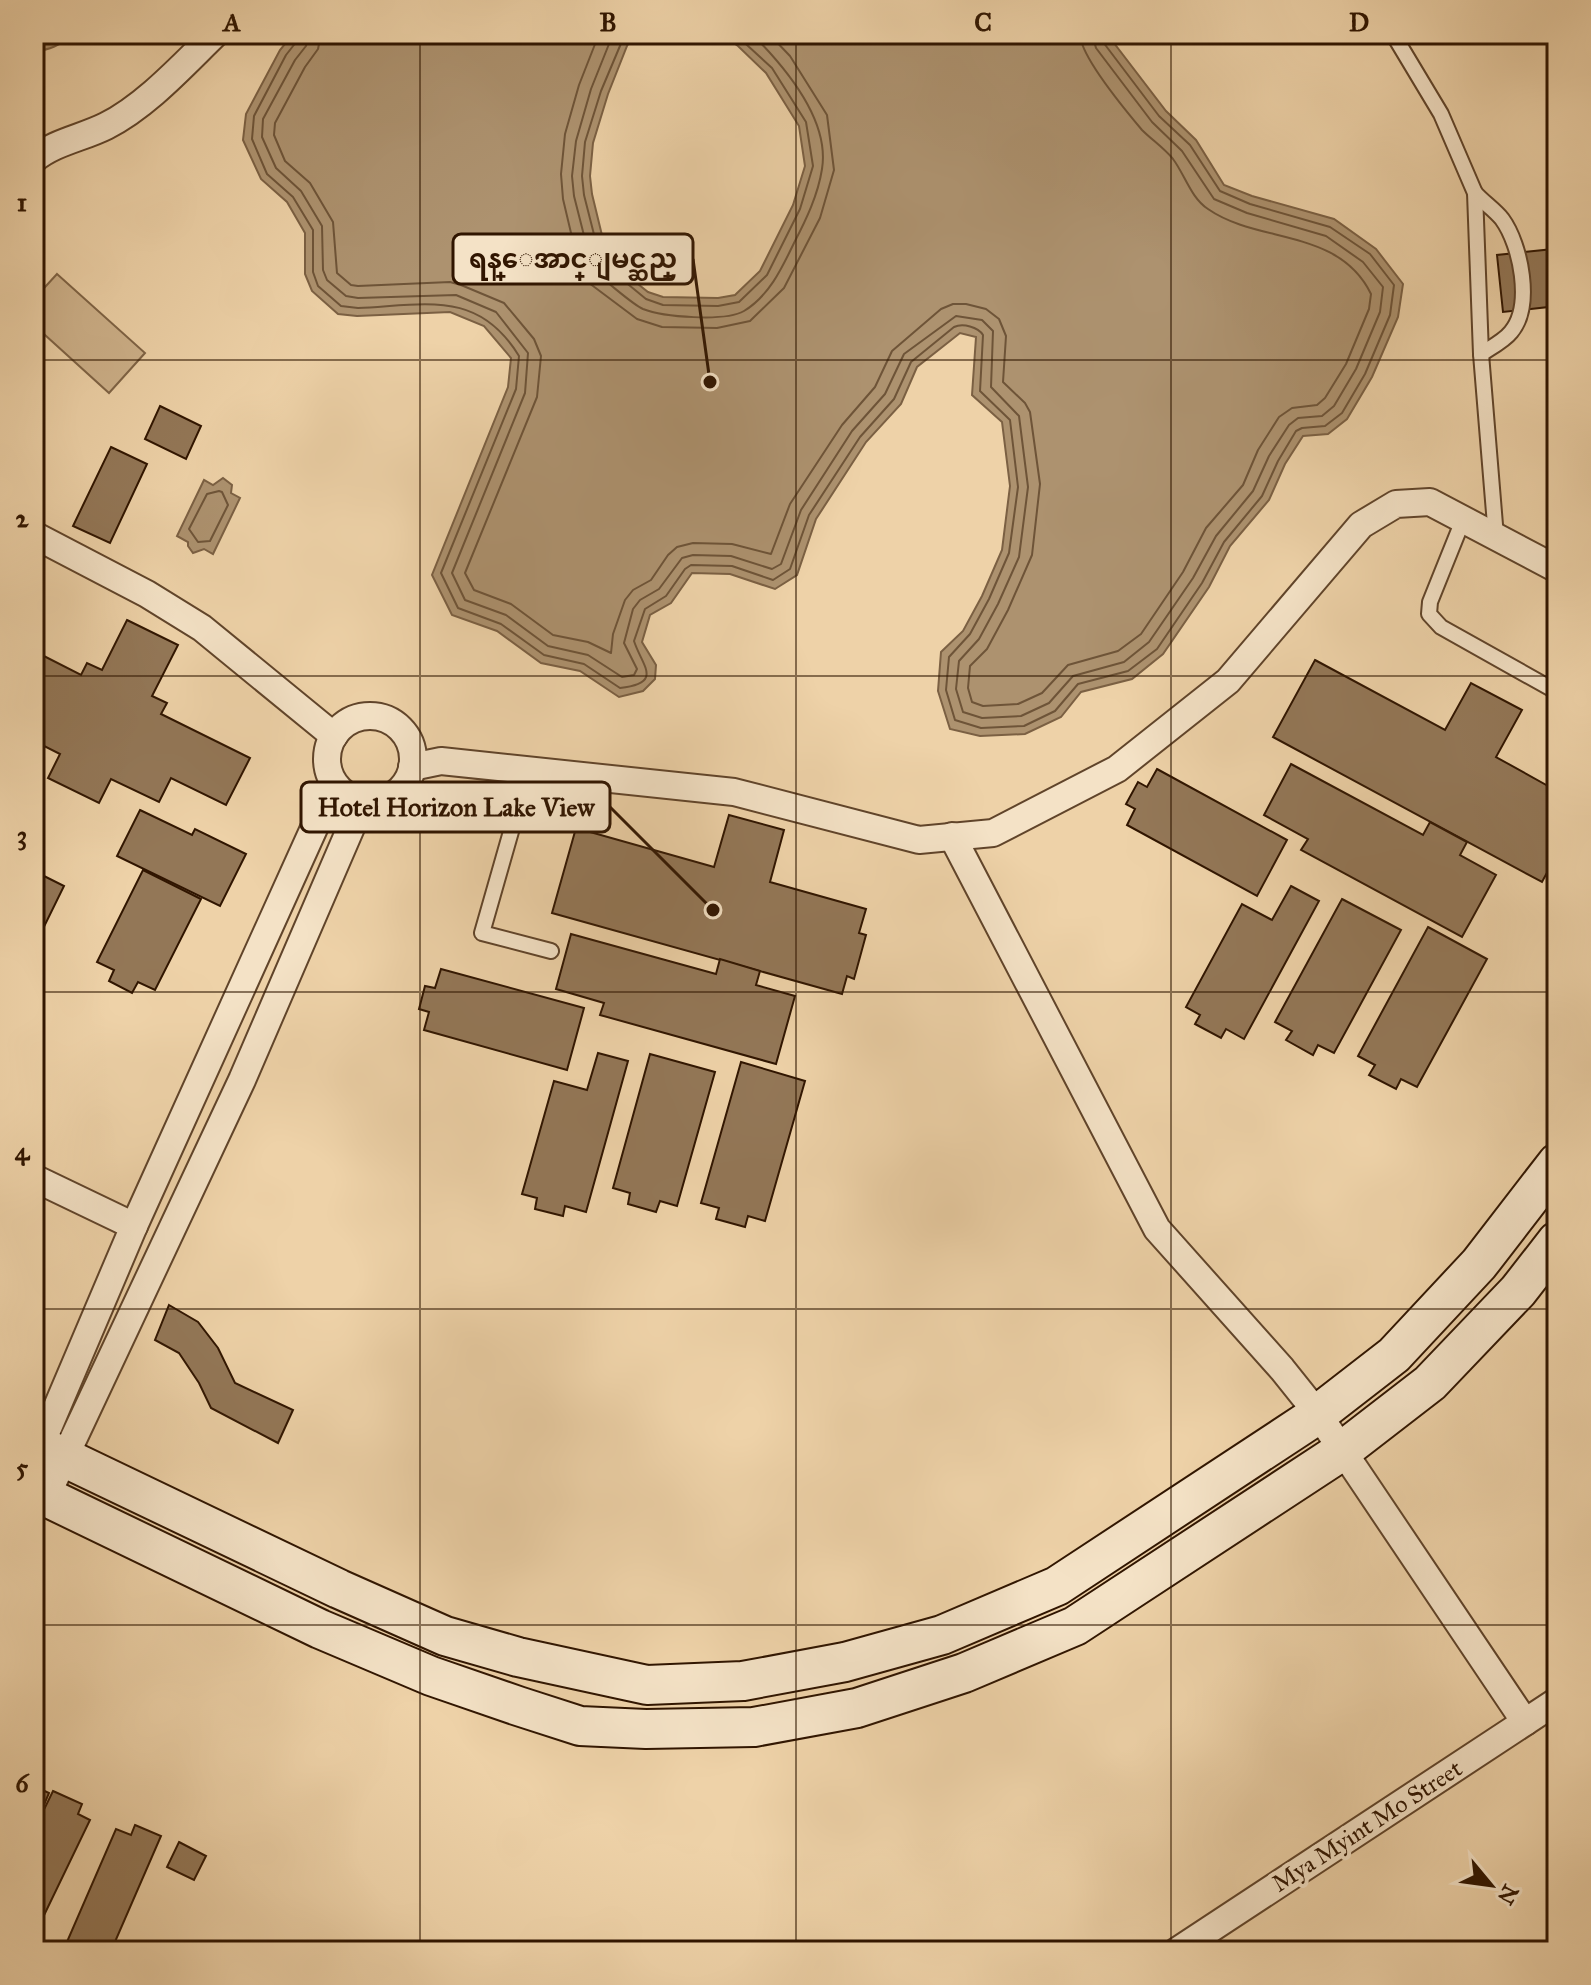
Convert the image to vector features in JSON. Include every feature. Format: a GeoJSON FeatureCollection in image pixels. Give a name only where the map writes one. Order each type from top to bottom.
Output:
{"type":"FeatureCollection","features":[{"type":"Feature","properties":{"kind":"main road"},"geometry":{"type":"LineString","coordinates":[[43,1452],[445,1636],[518,1657],[647,1685],[743,1681],[845,1662],[942,1635],[1057,1586],[1318,1414],[1394,1355],[1479,1264],[1557,1163]]}},
{"type":"Feature","properties":{"kind":"main road"},"geometry":{"type":"LineString","coordinates":[[40,1494],[320,1629],[431,1676],[543,1714],[580,1726],[646,1729],[754,1727],[857,1708],[964,1673],[1075,1626],[1342,1451],[1430,1383],[1518,1291],[1557,1241]]}},
{"type":"Feature","properties":{"kind":"street"},"geometry":{"type":"LineString","coordinates":[[34,159],[47,149],[108,125],[164,84],[215,34]]}},
{"type":"Feature","properties":{"kind":"street"},"geometry":{"type":"LineString","coordinates":[[412,767],[441,761],[734,792],[919,840],[993,833],[1117,769],[1228,681],[1361,525],[1396,504],[1430,502],[1557,569]]}},
{"type":"Feature","properties":{"kind":"street"},"geometry":{"type":"LineString","coordinates":[[34,535],[147,594],[202,628],[334,736]]}},
{"type":"Feature","properties":{"kind":"street"},"geometry":{"type":"LineString","coordinates":[[378,716],[394,723],[406,735],[412,750],[412,767],[406,783],[395,795],[379,801],[362,802],[346,796],[334,784],[328,768],[328,751],[334,736],[346,723],[361,717],[378,716]]}},
{"type":"Feature","properties":{"kind":"street"},"geometry":{"type":"LineString","coordinates":[[40,1494],[43,1452],[134,1226],[334,784]]}},
{"type":"Feature","properties":{"kind":"street"},"geometry":{"type":"LineString","coordinates":[[43,1452],[242,1080],[362,802]]}},
{"type":"Feature","properties":{"kind":"street"},"geometry":{"type":"LineString","coordinates":[[952,836],[1157,1229],[1276,1361],[1318,1414],[1525,1722]]}},
{"type":"Feature","properties":{"kind":"street"},"geometry":{"type":"LineString","coordinates":[[209,1064],[242,1080]]}},
{"type":"Feature","properties":{"kind":"street"},"geometry":{"type":"LineString","coordinates":[[34,1178],[134,1226]]}},
{"type":"Feature","properties":{"kind":"street","name":"Mya Myint Mo Street"},"geometry":{"type":"LineString","coordinates":[[1177,1951],[1557,1701]]}},
{"type":"Feature","properties":{"kind":"lane"},"geometry":{"type":"LineString","coordinates":[[1393,34],[1441,114],[1475,193],[1481,354],[1496,537]]}},
{"type":"Feature","properties":{"kind":"lane"},"geometry":{"type":"LineString","coordinates":[[1475,193],[1502,220],[1515,247],[1523,280],[1520,317],[1511,334],[1481,354]]}},
{"type":"Feature","properties":{"kind":"lane"},"geometry":{"type":"LineString","coordinates":[[1463,520],[1430,602],[1429,614],[1441,627],[1557,692]]}},
{"type":"Feature","properties":{"kind":"lane"},"geometry":{"type":"LineString","coordinates":[[523,770],[522,793],[482,933],[551,951]]}},
{"type":"Feature","properties":{"kind":"shaded area"},"geometry":{"type":"Polygon","coordinates":[[[57,274],[145,353],[109,393],[34,325],[34,299],[57,274]]]}},
{"type":"Feature","properties":{"kind":"water"},"geometry":{"type":"Polygon","coordinates":[[[34,34],[71,34],[59,44],[34,50],[34,34]]]}},
{"type":"Feature","properties":{"kind":"water"},"geometry":{"type":"Polygon","coordinates":[[[293,34],[634,34],[608,94],[593,143],[592,194],[608,260],[648,292],[663,297],[718,298],[735,295],[760,271],[793,205],[805,166],[799,126],[766,73],[721,34],[1107,34],[1166,111],[1196,140],[1224,185],[1334,219],[1376,249],[1403,284],[1398,317],[1372,377],[1347,419],[1328,434],[1303,436],[1285,464],[1269,500],[1230,546],[1209,587],[1163,654],[1132,679],[1081,692],[1061,717],[1025,734],[980,736],[950,729],[938,691],[941,652],[963,631],[1002,550],[1010,486],[1002,422],[972,395],[976,337],[960,333],[917,367],[901,404],[866,442],[816,519],[797,575],[775,589],[730,574],[692,573],[671,603],[650,615],[642,642],[656,665],[655,679],[643,691],[619,697],[580,671],[541,663],[497,631],[452,615],[432,575],[508,387],[511,358],[484,326],[450,312],[338,314],[312,291],[305,274],[305,233],[287,202],[261,179],[243,140],[246,114],[280,50],[293,34]]]}},
{"type":"Feature","properties":{"kind":"water"},"geometry":{"type":"Polygon","coordinates":[[[223,478],[232,485],[231,493],[240,498],[213,554],[204,549],[193,553],[188,542],[177,536],[204,480],[213,485],[223,478]]]}},
{"type":"Feature","properties":{"kind":"building"},"geometry":{"type":"Polygon","coordinates":[[[1557,84],[1557,165],[1549,85],[1557,84]]]}},
{"type":"Feature","properties":{"kind":"building"},"geometry":{"type":"Polygon","coordinates":[[[1551,233],[1557,233],[1557,306],[1503,312],[1497,255],[1553,249],[1551,233]]]}},
{"type":"Feature","properties":{"kind":"building"},"geometry":{"type":"Polygon","coordinates":[[[160,406],[201,426],[186,459],[145,439],[160,406]]]}},
{"type":"Feature","properties":{"kind":"building"},"geometry":{"type":"Polygon","coordinates":[[[111,447],[147,464],[110,543],[73,526],[111,447]]]}},
{"type":"Feature","properties":{"kind":"building"},"geometry":{"type":"Polygon","coordinates":[[[127,620],[178,645],[152,696],[167,703],[161,714],[250,758],[226,805],[171,778],[159,802],[111,779],[99,803],[48,778],[60,754],[34,741],[34,651],[81,675],[87,663],[102,670],[127,620]]]}},
{"type":"Feature","properties":{"kind":"building"},"geometry":{"type":"Polygon","coordinates":[[[1315,660],[1445,730],[1471,683],[1522,710],[1496,757],[1557,791],[1556,870],[1550,867],[1542,882],[1273,737],[1315,660]]]}},
{"type":"Feature","properties":{"kind":"building"},"geometry":{"type":"Polygon","coordinates":[[[1291,764],[1423,835],[1430,822],[1467,842],[1460,855],[1496,875],[1462,937],[1301,850],[1308,839],[1264,815],[1291,764]]]}},
{"type":"Feature","properties":{"kind":"building"},"geometry":{"type":"Polygon","coordinates":[[[1157,769],[1287,840],[1257,896],[1127,825],[1135,809],[1126,804],[1138,782],[1147,787],[1157,769]]]}},
{"type":"Feature","properties":{"kind":"building"},"geometry":{"type":"Polygon","coordinates":[[[140,810],[192,835],[195,829],[246,854],[220,906],[117,856],[140,810]]]}},
{"type":"Feature","properties":{"kind":"building"},"geometry":{"type":"Polygon","coordinates":[[[729,815],[784,830],[770,882],[866,909],[859,933],[866,935],[854,979],[847,976],[842,994],[552,913],[576,828],[714,867],[729,815]]]}},
{"type":"Feature","properties":{"kind":"building"},"geometry":{"type":"Polygon","coordinates":[[[143,870],[201,899],[155,990],[138,982],[132,993],[109,981],[114,970],[97,962],[143,870]]]}},
{"type":"Feature","properties":{"kind":"building"},"geometry":{"type":"Polygon","coordinates":[[[34,871],[64,886],[34,947],[34,871]]]}},
{"type":"Feature","properties":{"kind":"building"},"geometry":{"type":"Polygon","coordinates":[[[1291,886],[1319,901],[1244,1039],[1226,1029],[1221,1038],[1195,1024],[1200,1015],[1186,1007],[1242,904],[1272,920],[1291,886]]]}},
{"type":"Feature","properties":{"kind":"building"},"geometry":{"type":"Polygon","coordinates":[[[1342,899],[1401,930],[1334,1053],[1318,1045],[1313,1055],[1286,1040],[1292,1031],[1275,1022],[1342,899]]]}},
{"type":"Feature","properties":{"kind":"building"},"geometry":{"type":"Polygon","coordinates":[[[1428,927],[1487,959],[1417,1087],[1401,1079],[1396,1089],[1369,1075],[1375,1065],[1358,1056],[1428,927]]]}},
{"type":"Feature","properties":{"kind":"building"},"geometry":{"type":"Polygon","coordinates":[[[571,934],[716,974],[720,959],[760,971],[756,985],[795,996],[776,1064],[600,1015],[604,1003],[556,989],[571,934]]]}},
{"type":"Feature","properties":{"kind":"building"},"geometry":{"type":"Polygon","coordinates":[[[441,969],[584,1008],[567,1070],[424,1030],[429,1012],[419,1009],[425,986],[435,988],[441,969]]]}},
{"type":"Feature","properties":{"kind":"building"},"geometry":{"type":"Polygon","coordinates":[[[598,1053],[628,1061],[586,1212],[565,1206],[563,1216],[535,1209],[537,1198],[522,1194],[554,1081],[587,1090],[598,1053]]]}},
{"type":"Feature","properties":{"kind":"building"},"geometry":{"type":"Polygon","coordinates":[[[650,1054],[715,1072],[677,1206],[660,1201],[656,1212],[628,1204],[630,1193],[613,1188],[650,1054]]]}},
{"type":"Feature","properties":{"kind":"building"},"geometry":{"type":"Polygon","coordinates":[[[741,1062],[805,1081],[765,1221],[748,1216],[745,1227],[716,1219],[719,1208],[701,1203],[741,1062]]]}},
{"type":"Feature","properties":{"kind":"building"},"geometry":{"type":"Polygon","coordinates":[[[169,1305],[198,1322],[218,1348],[235,1383],[293,1410],[278,1443],[211,1408],[179,1353],[155,1340],[169,1305]]]}},
{"type":"Feature","properties":{"kind":"building"},"geometry":{"type":"Polygon","coordinates":[[[34,1781],[38,1783],[36,1787],[49,1793],[44,1805],[34,1800],[34,1781]]]}},
{"type":"Feature","properties":{"kind":"building"},"geometry":{"type":"Polygon","coordinates":[[[53,1791],[82,1804],[78,1814],[90,1820],[34,1936],[34,1830],[53,1791]]]}},
{"type":"Feature","properties":{"kind":"building"},"geometry":{"type":"Polygon","coordinates":[[[135,1825],[161,1836],[111,1951],[63,1951],[116,1829],[131,1835],[135,1825]]]}},
{"type":"Feature","properties":{"kind":"building"},"geometry":{"type":"Polygon","coordinates":[[[179,1842],[206,1856],[194,1880],[167,1867],[179,1842]]]}},
{"type":"Feature","properties":{"kind":"place","name":"ရန္ေအာင္ျမင္ဆည္"},"geometry":{"type":"Point","coordinates":[710,382]}},
{"type":"Feature","properties":{"kind":"place","name":"Hotel Horizon Lake View"},"geometry":{"type":"Point","coordinates":[713,910]}}]}
